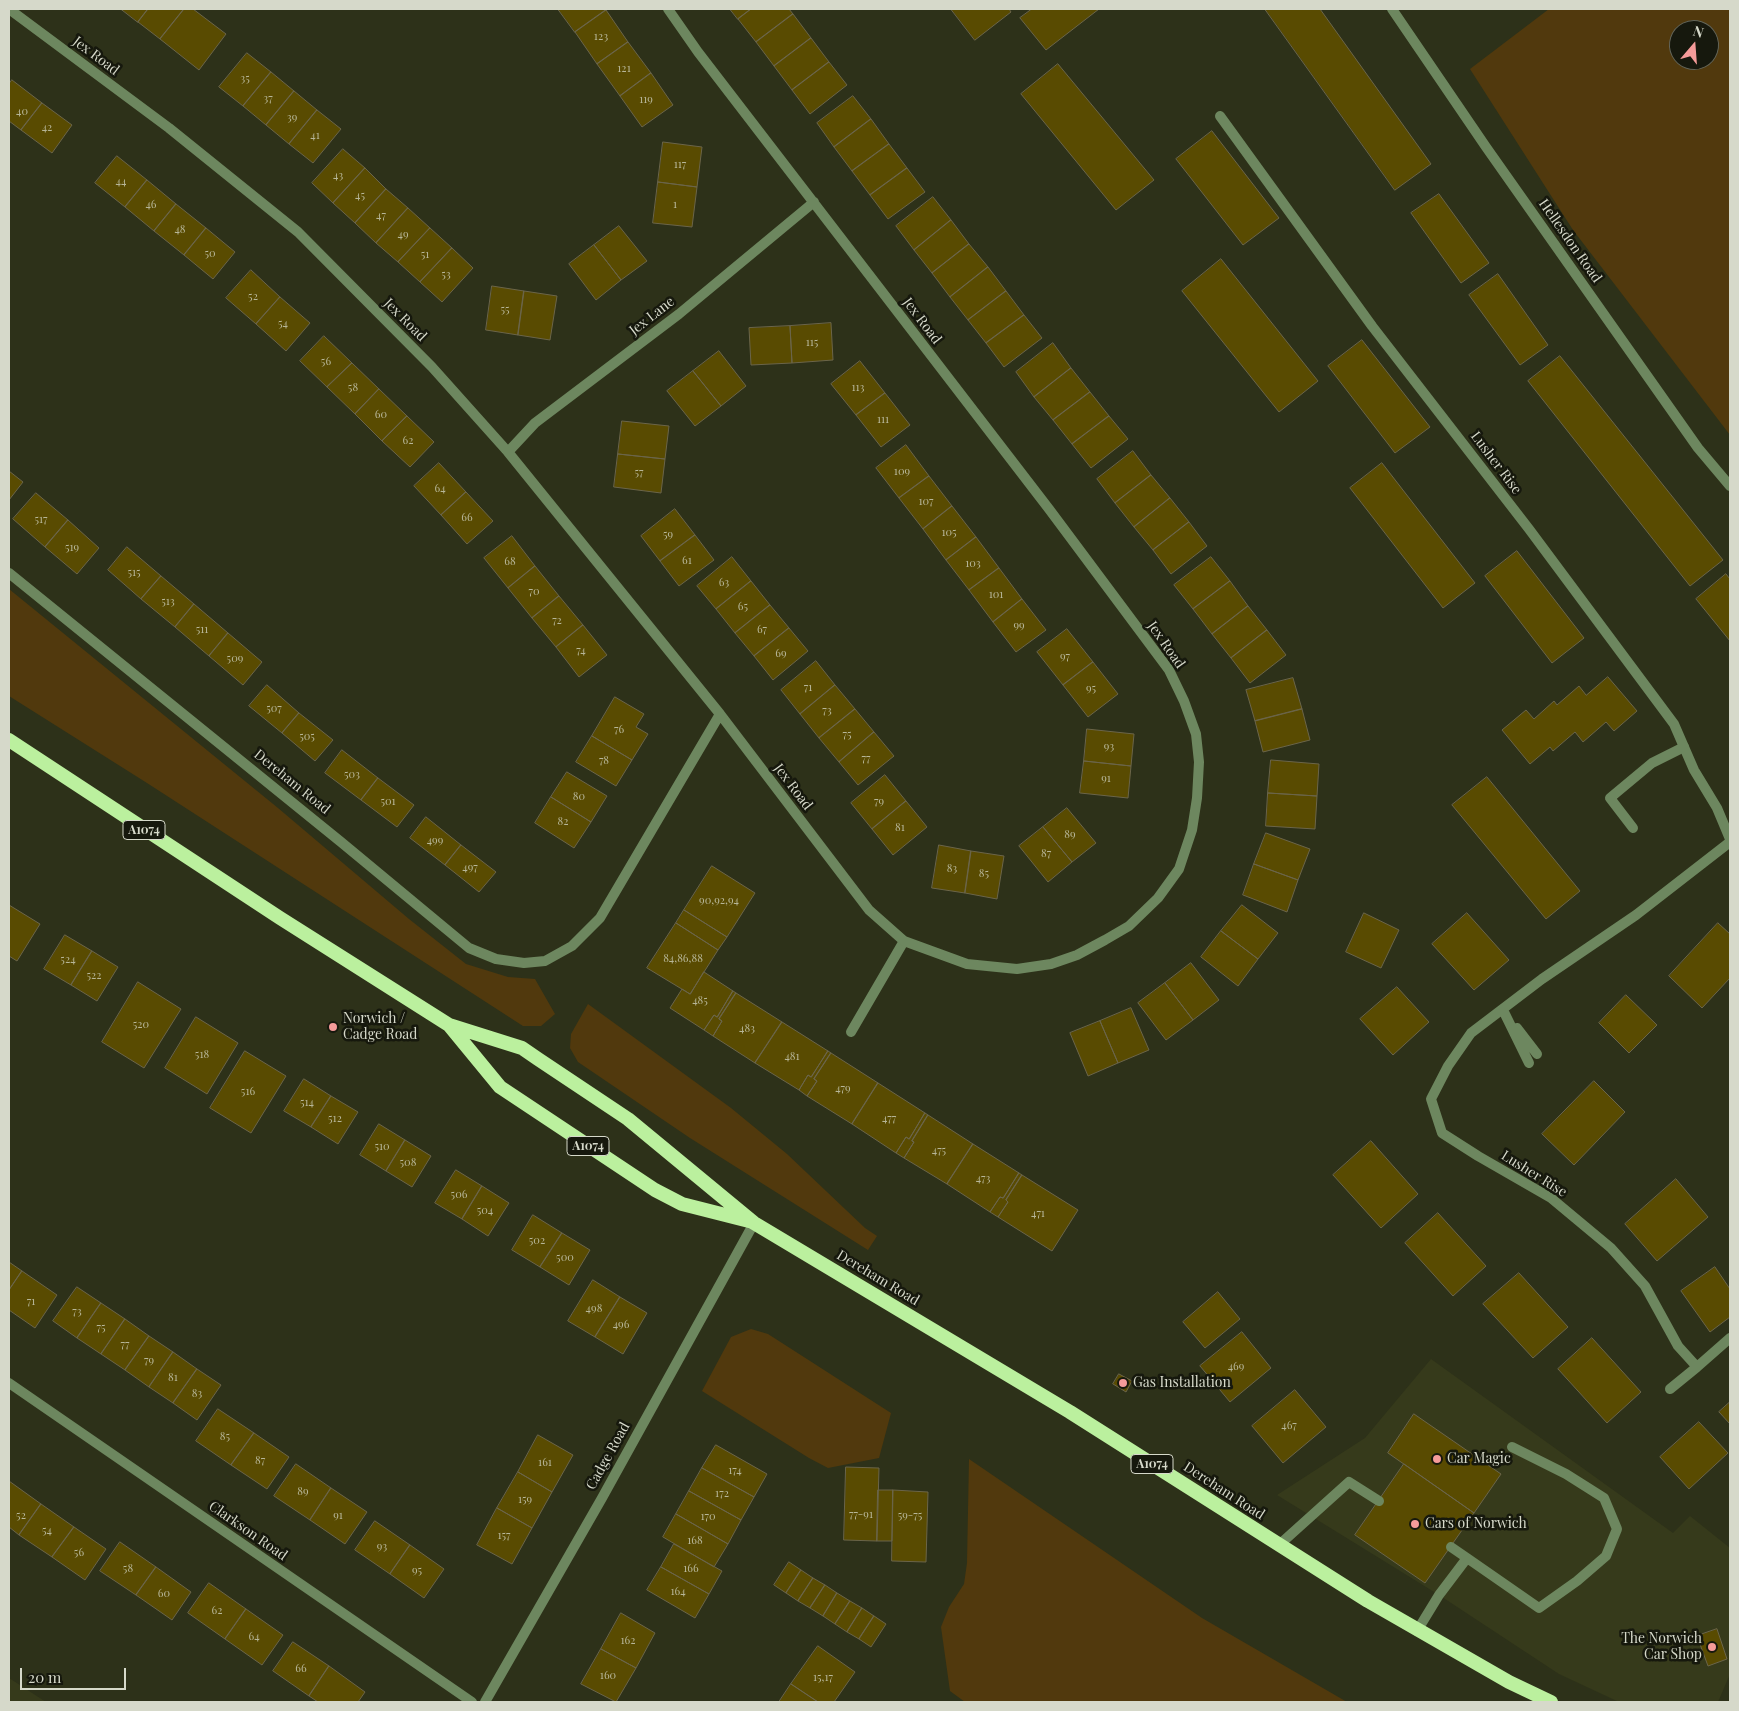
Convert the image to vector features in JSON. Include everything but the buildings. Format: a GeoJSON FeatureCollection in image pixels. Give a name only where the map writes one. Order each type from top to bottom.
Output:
{"type":"FeatureCollection","features":[{"type":"Feature","properties":{"kind":"highway","name":"Dereham Road"},"geometry":{"type":"LineString","coordinates":[[9,740],[280,918],[449,1025],[522,1048],[628,1119],[754,1223],[1070,1412],[1417,1631],[1509,1682],[1551,1702]]}},
{"type":"Feature","properties":{"kind":"highway","name":"Dereham Road"},"geometry":{"type":"LineString","coordinates":[[449,1025],[500,1086],[655,1190],[682,1204],[754,1223]]}},
{"type":"Feature","properties":{"kind":"street","name":"Jex Road"},"geometry":{"type":"LineString","coordinates":[[9,9],[169,128],[298,232],[432,366],[508,452],[720,714],[869,910],[904,941],[967,964],[1017,969],[1050,964],[1077,955],[1129,926],[1158,898],[1179,869],[1192,830],[1200,762],[1196,734],[1184,700],[1169,670],[1049,509],[704,60],[668,9]]}},
{"type":"Feature","properties":{"kind":"street","name":"Hellesdon Road"},"geometry":{"type":"LineString","coordinates":[[1392,9],[1486,147],[1698,448],[1730,486]]}},
{"type":"Feature","properties":{"kind":"street","name":"Lusher Rise"},"geometry":{"type":"LineString","coordinates":[[1220,116],[1372,326],[1529,528],[1674,724],[1694,770],[1717,808],[1730,840],[1636,915],[1542,979],[1472,1033],[1448,1066],[1431,1099],[1442,1133],[1551,1198],[1611,1248],[1645,1286],[1678,1346],[1697,1366]]}},
{"type":"Feature","properties":{"kind":"street","name":"Jex Lane"},"geometry":{"type":"LineString","coordinates":[[508,452],[535,423],[679,314],[814,202]]}},
{"type":"Feature","properties":{"kind":"street","name":"Dereham Road"},"geometry":{"type":"LineString","coordinates":[[9,573],[469,948],[496,959],[524,963],[545,960],[572,946],[600,918],[720,714]]}},
{"type":"Feature","properties":{"kind":"street"},"geometry":{"type":"LineString","coordinates":[[1633,828],[1610,798],[1652,763],[1684,747]]}},
{"type":"Feature","properties":{"kind":"street"},"geometry":{"type":"LineString","coordinates":[[851,1032],[904,941]]}},
{"type":"Feature","properties":{"kind":"street"},"geometry":{"type":"LineString","coordinates":[[1503,1010],[1537,1054]]}},
{"type":"Feature","properties":{"kind":"street"},"geometry":{"type":"LineString","coordinates":[[1503,1010],[1529,1063]]}},
{"type":"Feature","properties":{"kind":"street","name":"Cadge Road"},"geometry":{"type":"LineString","coordinates":[[485,1702],[602,1498],[754,1223]]}},
{"type":"Feature","properties":{"kind":"street"},"geometry":{"type":"LineString","coordinates":[[1670,1389],[1730,1338]]}},
{"type":"Feature","properties":{"kind":"street","name":"Clarkson Road"},"geometry":{"type":"LineString","coordinates":[[9,1383],[472,1702]]}},
{"type":"Feature","properties":{"kind":"street"},"geometry":{"type":"LineString","coordinates":[[1451,1548],[1539,1608],[1577,1581],[1606,1556],[1617,1529],[1604,1498],[1566,1474],[1512,1447]]}},
{"type":"Feature","properties":{"kind":"street"},"geometry":{"type":"LineString","coordinates":[[1279,1545],[1349,1482],[1378,1501]]}},
{"type":"Feature","properties":{"kind":"street"},"geometry":{"type":"LineString","coordinates":[[1417,1631],[1439,1595],[1467,1558]]}},
{"type":"Feature","properties":{"kind":"shaded area"},"geometry":{"type":"Polygon","coordinates":[[[1549,9],[1730,9],[1730,435],[1573,230],[1470,69],[1549,9]]]}},
{"type":"Feature","properties":{"kind":"shaded area"},"geometry":{"type":"Polygon","coordinates":[[[9,589],[466,964],[508,977],[535,979],[555,1014],[541,1026],[523,1026],[9,696],[9,589]]]}},
{"type":"Feature","properties":{"kind":"shaded area"},"geometry":{"type":"Polygon","coordinates":[[[588,1004],[731,1108],[787,1154],[865,1228],[877,1236],[868,1250],[690,1138],[578,1062],[570,1048],[571,1034],[588,1004]]]}},
{"type":"Feature","properties":{"kind":"shaded area"},"geometry":{"type":"Polygon","coordinates":[[[751,1329],[768,1334],[891,1413],[879,1458],[828,1468],[702,1391],[731,1337],[751,1329]]]}},
{"type":"Feature","properties":{"kind":"shaded area"},"geometry":{"type":"Polygon","coordinates":[[[1431,1359],[1673,1533],[1690,1516],[1730,1548],[1730,1674],[1718,1702],[1619,1702],[1559,1674],[1439,1595],[1277,1495],[1365,1438],[1431,1359]]]}},
{"type":"Feature","properties":{"kind":"shaded area"},"geometry":{"type":"Polygon","coordinates":[[[969,1459],[1202,1618],[1347,1702],[965,1702],[950,1691],[941,1627],[949,1607],[964,1584],[967,1563],[969,1459]]]}},
{"type":"Feature","properties":{"kind":"shaded area"},"geometry":{"type":"Polygon","coordinates":[[[9,1678],[46,1702],[9,1702],[9,1678]]]}},
{"type":"Feature","properties":{"kind":"place","name":"Norwich / Cadge Road"},"geometry":{"type":"Point","coordinates":[333,1027]}},
{"type":"Feature","properties":{"kind":"place","name":"Gas Installation"},"geometry":{"type":"Point","coordinates":[1123,1383]}},
{"type":"Feature","properties":{"kind":"place","name":"Car Magic"},"geometry":{"type":"Point","coordinates":[1437,1459]}},
{"type":"Feature","properties":{"kind":"place","name":"Cars of Norwich"},"geometry":{"type":"Point","coordinates":[1415,1524]}},
{"type":"Feature","properties":{"kind":"place","name":"The Norwich Car Shop"},"geometry":{"type":"Point","coordinates":[1712,1647]}}]}
